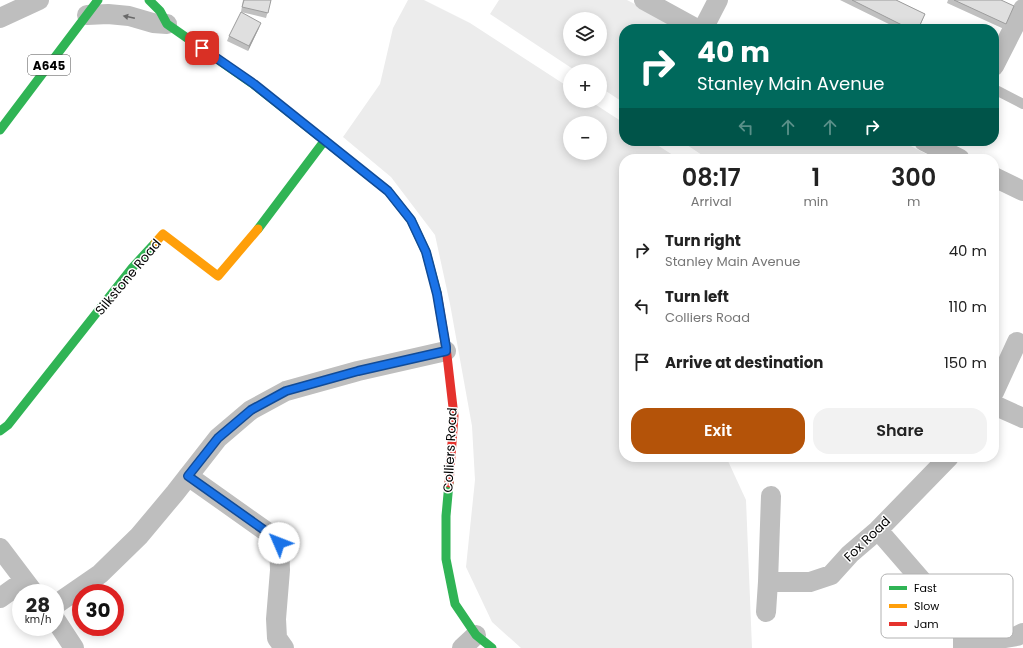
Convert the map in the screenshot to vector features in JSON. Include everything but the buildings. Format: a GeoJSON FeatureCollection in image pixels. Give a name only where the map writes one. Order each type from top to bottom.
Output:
{"type":"FeatureCollection","features":[{"type":"Feature","properties":{"kind":"street"},"geometry":{"type":"LineString","coordinates":[[0,18],[39,0]]}},
{"type":"Feature","properties":{"kind":"street","name":"Colliers Road"},"geometry":{"type":"LineString","coordinates":[[150,0],[160,11],[167,24],[254,84],[325,140],[388,191],[411,220],[426,252],[437,294],[454,416],[446,516],[446,559],[455,604],[469,641],[492,648]]}},
{"type":"Feature","properties":{"kind":"street"},"geometry":{"type":"LineString","coordinates":[[644,0],[688,24]]}},
{"type":"Feature","properties":{"kind":"street"},"geometry":{"type":"LineString","coordinates":[[706,24],[718,0]]}},
{"type":"Feature","properties":{"kind":"street","name":"Colliers Road"},"geometry":{"type":"LineString","coordinates":[[92,7],[108,14],[129,16],[153,23],[167,24]]}},
{"type":"Feature","properties":{"kind":"street","name":"A645"},"geometry":{"type":"LineString","coordinates":[[0,130],[92,7]]}},
{"type":"Feature","properties":{"kind":"street"},"geometry":{"type":"LineString","coordinates":[[999,56],[1023,9]]}},
{"type":"Feature","properties":{"kind":"street","name":"Silkstone Road"},"geometry":{"type":"LineString","coordinates":[[0,431],[13,419],[132,268],[163,234],[218,276],[280,201],[325,140]]}},
{"type":"Feature","properties":{"kind":"street"},"geometry":{"type":"LineString","coordinates":[[940,146],[955,151]]}},
{"type":"Feature","properties":{"kind":"street"},"geometry":{"type":"LineString","coordinates":[[999,179],[1023,191]]}},
{"type":"Feature","properties":{"kind":"street"},"geometry":{"type":"LineString","coordinates":[[999,381],[1017,342]]}},
{"type":"Feature","properties":{"kind":"street"},"geometry":{"type":"LineString","coordinates":[[64,599],[100,574],[139,536],[218,438],[251,410],[286,391],[358,371],[446,351]]}},
{"type":"Feature","properties":{"kind":"street"},"geometry":{"type":"LineString","coordinates":[[999,407],[1023,418]]}},
{"type":"Feature","properties":{"kind":"street","name":"Fox Road"},"geometry":{"type":"LineString","coordinates":[[768,582],[810,582],[831,575],[850,554],[878,530],[944,462]]}},
{"type":"Feature","properties":{"kind":"street"},"geometry":{"type":"LineString","coordinates":[[188,476],[267,532],[279,543],[280,570],[276,619],[277,638],[280,646]]}},
{"type":"Feature","properties":{"kind":"street"},"geometry":{"type":"LineString","coordinates":[[766,612],[771,496]]}},
{"type":"Feature","properties":{"kind":"street"},"geometry":{"type":"LineString","coordinates":[[878,530],[916,574]]}},
{"type":"Feature","properties":{"kind":"street"},"geometry":{"type":"LineString","coordinates":[[0,548],[27,584]]}},
{"type":"Feature","properties":{"kind":"street"},"geometry":{"type":"LineString","coordinates":[[0,598],[12,593]]}},
{"type":"Feature","properties":{"kind":"street"},"geometry":{"type":"LineString","coordinates":[[64,633],[74,648]]}},
{"type":"Feature","properties":{"kind":"street"},"geometry":{"type":"LineString","coordinates":[[1013,637],[1023,633]]}},
{"type":"Feature","properties":{"kind":"street"},"geometry":{"type":"LineString","coordinates":[[963,646],[1006,638]]}},
{"type":"Feature","properties":{"kind":"lane"},"geometry":{"type":"LineString","coordinates":[[999,92],[1023,104]]}},
{"type":"Feature","properties":{"kind":"shaded area"},"geometry":{"type":"Polygon","coordinates":[[[408,0],[424,0],[470,23],[563,83],[563,108],[601,108],[619,120],[619,146],[659,146],[671,154],[619,154],[619,462],[728,462],[746,500],[752,648],[521,648],[492,622],[466,567],[475,480],[472,426],[450,304],[435,235],[391,177],[343,137],[380,84],[393,28],[408,0]]]}},
{"type":"Feature","properties":{"kind":"shaded area"},"geometry":{"type":"Polygon","coordinates":[[[499,0],[627,0],[673,24],[619,24],[619,100],[607,92],[607,64],[565,64],[490,14],[499,0]]]}},
{"type":"Feature","properties":{"kind":"shaded area"},"geometry":{"type":"Polygon","coordinates":[[[688,146],[911,146],[926,154],[700,154],[688,146]]]}},
{"type":"Feature","properties":{"kind":"traffic: fast"},"geometry":{"type":"LineString","coordinates":[[0,130],[98,0]]}},
{"type":"Feature","properties":{"kind":"traffic: fast"},"geometry":{"type":"LineString","coordinates":[[149,0],[160,11],[167,24],[253,84],[388,191],[411,220],[426,252],[437,293]]}},
{"type":"Feature","properties":{"kind":"traffic: fast"},"geometry":{"type":"LineString","coordinates":[[258,229],[325,140]]}},
{"type":"Feature","properties":{"kind":"traffic: fast"},"geometry":{"type":"LineString","coordinates":[[0,431],[8,425],[132,268],[155,243]]}},
{"type":"Feature","properties":{"kind":"traffic: fast"},"geometry":{"type":"LineString","coordinates":[[449,483],[446,516],[446,559],[455,604],[476,635],[492,648]]}},
{"type":"Feature","properties":{"kind":"traffic: slow"},"geometry":{"type":"LineString","coordinates":[[155,243],[163,234],[218,276],[258,229]]}},
{"type":"Feature","properties":{"kind":"traffic: jam"},"geometry":{"type":"LineString","coordinates":[[437,293],[446,347],[454,416],[449,483]]}},
{"type":"Feature","properties":{"kind":"route"},"geometry":{"type":"LineString","coordinates":[[202,48],[254,84],[388,191],[411,220],[426,252],[437,294],[446,347],[446,351],[358,371],[286,391],[251,410],[218,438],[188,476],[267,532],[279,543]]}}]}
